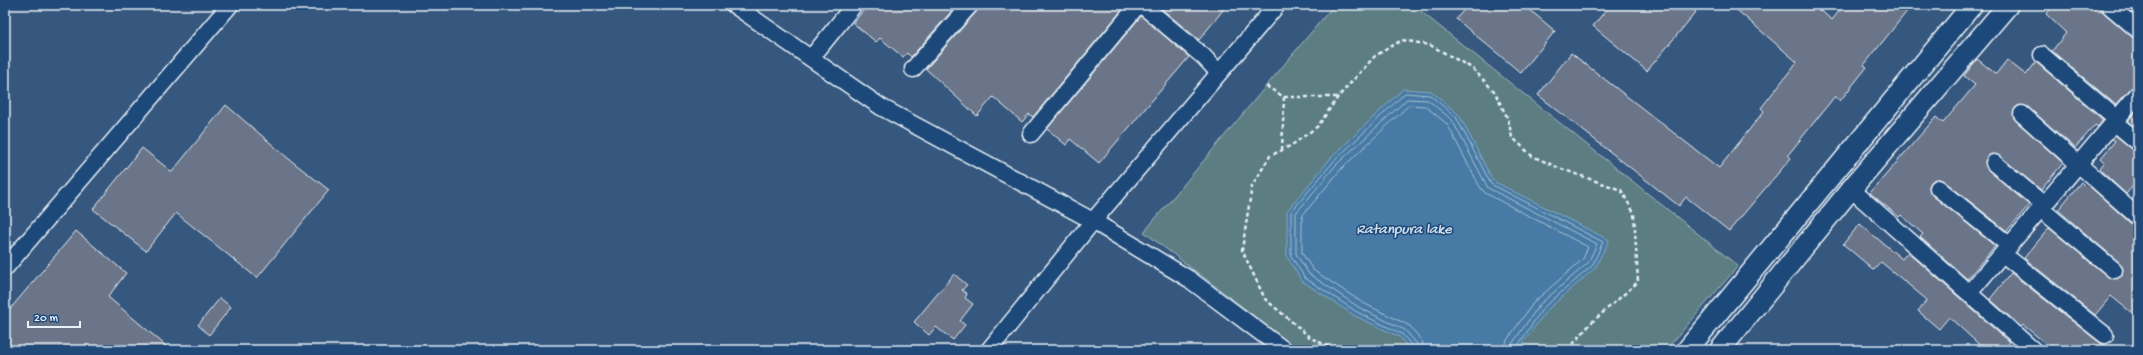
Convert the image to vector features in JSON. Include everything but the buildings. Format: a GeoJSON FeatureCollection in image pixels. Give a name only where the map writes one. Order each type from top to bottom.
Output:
{"type":"FeatureCollection","features":[{"type":"Feature","properties":{"kind":"street"},"geometry":{"type":"LineString","coordinates":[[5,268],[230,5]]}},
{"type":"Feature","properties":{"kind":"street"},"geometry":{"type":"LineString","coordinates":[[734,5],[881,107],[1093,221],[1189,280],[1284,350]]}},
{"type":"Feature","properties":{"kind":"street"},"geometry":{"type":"LineString","coordinates":[[811,58],[854,5]]}},
{"type":"Feature","properties":{"kind":"street"},"geometry":{"type":"LineString","coordinates":[[913,69],[970,5]]}},
{"type":"Feature","properties":{"kind":"street"},"geometry":{"type":"LineString","coordinates":[[1031,134],[1138,5]]}},
{"type":"Feature","properties":{"kind":"street"},"geometry":{"type":"LineString","coordinates":[[1142,5],[1204,57],[1219,73]]}},
{"type":"Feature","properties":{"kind":"street"},"geometry":{"type":"LineString","coordinates":[[989,350],[1093,221],[1277,5]]}},
{"type":"Feature","properties":{"kind":"street"},"geometry":{"type":"LineString","coordinates":[[1687,350],[1972,5]]}},
{"type":"Feature","properties":{"kind":"street"},"geometry":{"type":"LineString","coordinates":[[1720,350],[1851,189],[2008,5]]}},
{"type":"Feature","properties":{"kind":"street"},"geometry":{"type":"LineString","coordinates":[[2111,7],[2138,30]]}},
{"type":"Feature","properties":{"kind":"street"},"geometry":{"type":"LineString","coordinates":[[2042,55],[2138,142]]}},
{"type":"Feature","properties":{"kind":"street"},"geometry":{"type":"LineString","coordinates":[[1969,293],[2138,94]]}},
{"type":"Feature","properties":{"kind":"street"},"geometry":{"type":"LineString","coordinates":[[2022,114],[2138,217]]}},
{"type":"Feature","properties":{"kind":"street"},"geometry":{"type":"LineString","coordinates":[[1994,163],[2114,270]]}},
{"type":"Feature","properties":{"kind":"street"},"geometry":{"type":"LineString","coordinates":[[1938,188],[2006,250],[2105,335]]}},
{"type":"Feature","properties":{"kind":"street"},"geometry":{"type":"LineString","coordinates":[[1851,189],[2033,350]]}},
{"type":"Feature","properties":{"kind":"path"},"geometry":{"type":"LineString","coordinates":[[1335,350],[1311,338],[1265,299],[1242,250],[1252,186],[1270,156],[1282,150],[1318,126],[1338,97],[1375,56],[1402,40],[1430,45],[1472,68],[1494,91],[1508,119],[1512,137],[1532,156],[1558,168],[1621,190],[1634,213],[1638,282],[1592,322],[1568,350]]}},
{"type":"Feature","properties":{"kind":"path"},"geometry":{"type":"LineString","coordinates":[[1266,86],[1284,97],[1338,97]]}},
{"type":"Feature","properties":{"kind":"path"},"geometry":{"type":"LineString","coordinates":[[1282,150],[1284,97]]}},
{"type":"Feature","properties":{"kind":"green space"},"geometry":{"type":"Polygon","coordinates":[[[1334,5],[1413,5],[1738,266],[1666,350],[1299,350],[1144,232],[1334,5]]]}},
{"type":"Feature","properties":{"kind":"water","name":"Ratanpura lake"},"geometry":{"type":"Polygon","coordinates":[[[1403,89],[1431,91],[1459,115],[1493,181],[1609,240],[1595,268],[1546,311],[1518,350],[1410,350],[1400,337],[1355,316],[1302,281],[1287,257],[1287,211],[1331,158],[1403,89]]]}}]}
